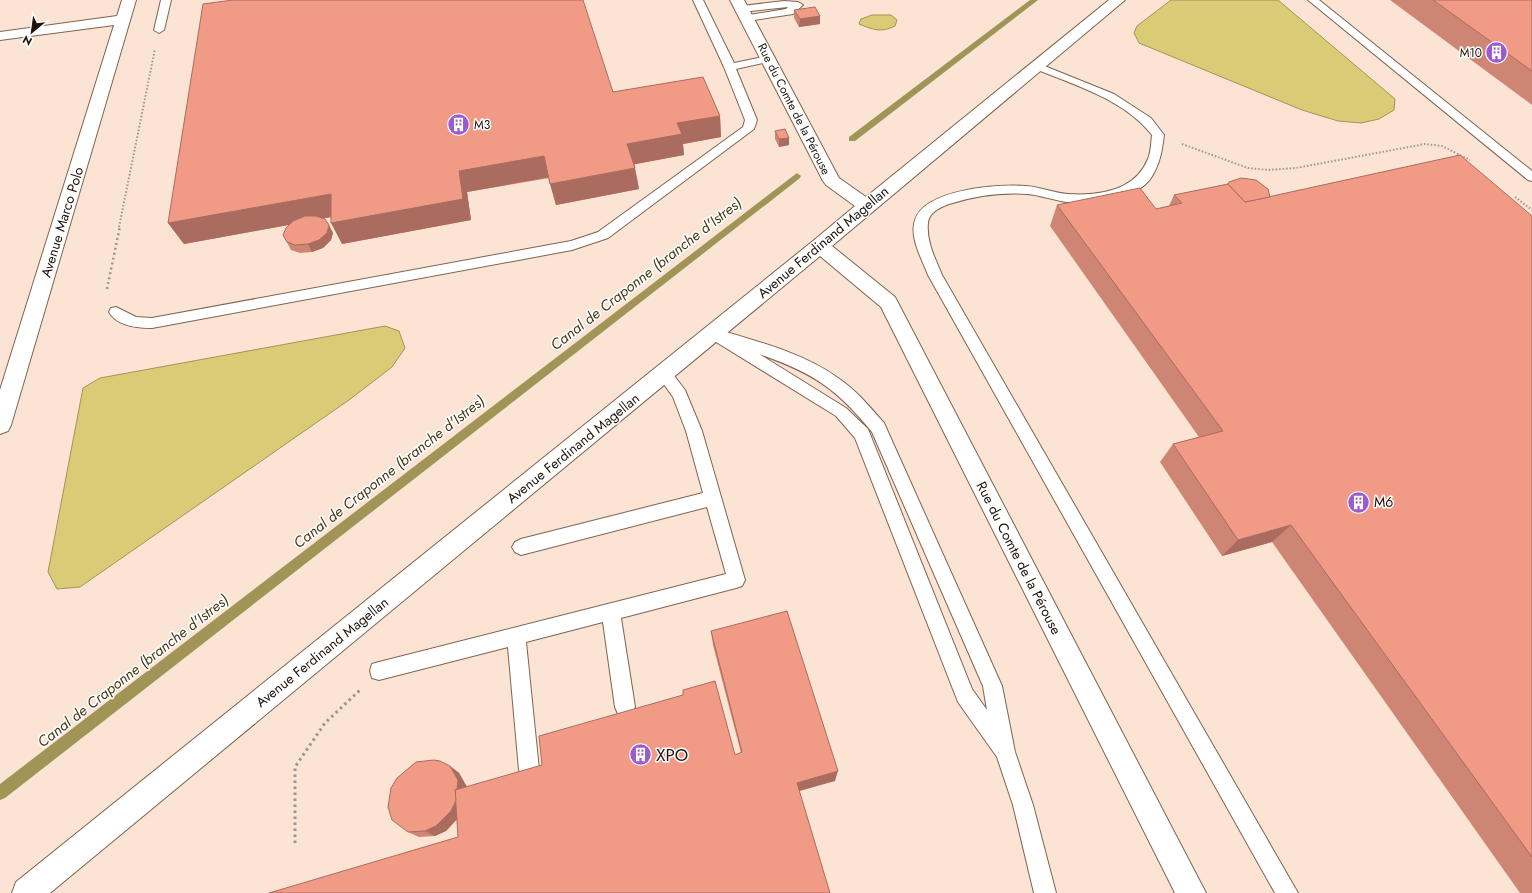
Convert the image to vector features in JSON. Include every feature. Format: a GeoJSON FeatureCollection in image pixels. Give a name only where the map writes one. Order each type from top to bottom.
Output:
{"type":"FeatureCollection","features":[{"type":"Feature","properties":{"kind":"street","name":"Avenue Marco Polo"},"geometry":{"type":"LineString","coordinates":[[0,425],[129,0]]}},
{"type":"Feature","properties":{"kind":"street","name":"Avenue Ferdinand Magellan"},"geometry":{"type":"LineString","coordinates":[[27,893],[820,246],[866,206],[1118,0]]}},
{"type":"Feature","properties":{"kind":"street","name":"Rue du Comte de la Pérouse"},"geometry":{"type":"LineString","coordinates":[[742,9],[832,181],[866,206]]}},
{"type":"Feature","properties":{"kind":"street"},"geometry":{"type":"LineString","coordinates":[[0,36],[124,19]]}},
{"type":"Feature","properties":{"kind":"street","name":"Rue du Comte de la Pérouse"},"geometry":{"type":"LineString","coordinates":[[820,246],[888,302],[1191,893]]}},
{"type":"Feature","properties":{"kind":"lane"},"geometry":{"type":"LineString","coordinates":[[159,30],[166,0]]}},
{"type":"Feature","properties":{"kind":"lane"},"geometry":{"type":"LineString","coordinates":[[116,312],[133,322],[152,323],[572,245],[603,235],[748,129],[751,120],[730,68],[698,0]]}},
{"type":"Feature","properties":{"kind":"lane"},"geometry":{"type":"LineString","coordinates":[[1313,0],[1532,176]]}},
{"type":"Feature","properties":{"kind":"lane"},"geometry":{"type":"LineString","coordinates":[[742,9],[790,12],[796,2]]}},
{"type":"Feature","properties":{"kind":"lane"},"geometry":{"type":"LineString","coordinates":[[730,68],[768,59]]}},
{"type":"Feature","properties":{"kind":"lane"},"geometry":{"type":"LineString","coordinates":[[1037,66],[1110,96],[1148,121],[1158,135],[1155,158],[1145,177],[1127,190],[1101,198],[1067,198],[1028,190],[1002,189],[969,193],[933,205],[921,220],[921,238],[935,275],[1287,893]]}},
{"type":"Feature","properties":{"kind":"lane"},"geometry":{"type":"LineString","coordinates":[[713,333],[841,412],[862,434],[965,695],[1005,752]]}},
{"type":"Feature","properties":{"kind":"lane"},"geometry":{"type":"LineString","coordinates":[[713,333],[794,362],[823,376],[847,393],[878,428],[992,686],[1005,752],[1023,805],[1044,893]]}},
{"type":"Feature","properties":{"kind":"lane"},"geometry":{"type":"LineString","coordinates":[[379,671],[736,580],[694,432],[680,394],[664,373]]}},
{"type":"Feature","properties":{"kind":"lane"},"geometry":{"type":"LineString","coordinates":[[521,547],[712,498]]}},
{"type":"Feature","properties":{"kind":"lane"},"geometry":{"type":"LineString","coordinates":[[611,612],[625,707]]}},
{"type":"Feature","properties":{"kind":"lane"},"geometry":{"type":"LineString","coordinates":[[516,636],[529,770]]}},
{"type":"Feature","properties":{"kind":"path"},"geometry":{"type":"LineString","coordinates":[[116,312],[107,288],[159,30]]}},
{"type":"Feature","properties":{"kind":"path"},"geometry":{"type":"LineString","coordinates":[[1158,135],[1248,168],[1268,170],[1296,168],[1425,144],[1442,146],[1471,160]]}},
{"type":"Feature","properties":{"kind":"path"},"geometry":{"type":"LineString","coordinates":[[1514,195],[1532,210]]}},
{"type":"Feature","properties":{"kind":"path"},"geometry":{"type":"LineString","coordinates":[[295,843],[295,767],[325,723],[379,671]]}},
{"type":"Feature","properties":{"kind":"shaded area"},"geometry":{"type":"Polygon","coordinates":[[[0,0],[1532,0],[1532,893],[0,893],[0,0]]]}},
{"type":"Feature","properties":{"kind":"shaded area"},"geometry":{"type":"Polygon","coordinates":[[[1171,0],[1278,0],[1395,99],[1394,110],[1379,119],[1361,123],[1338,121],[1302,110],[1139,43],[1134,33],[1137,26],[1171,0]]]}},
{"type":"Feature","properties":{"kind":"shaded area"},"geometry":{"type":"Polygon","coordinates":[[[872,15],[891,15],[897,20],[895,26],[877,30],[859,24],[861,19],[872,15]]]}},
{"type":"Feature","properties":{"kind":"shaded area"},"geometry":{"type":"Polygon","coordinates":[[[385,326],[399,331],[405,348],[392,367],[349,400],[80,587],[57,589],[48,572],[83,388],[100,378],[385,326]]]}},
{"type":"Feature","properties":{"kind":"building","name":"M3"},"geometry":{"type":"Polygon","coordinates":[[[233,0],[583,0],[613,92],[703,77],[720,116],[677,123],[682,134],[627,144],[635,168],[550,184],[544,156],[459,171],[463,199],[331,223],[331,194],[168,223],[203,4],[233,0]]]}},
{"type":"Feature","properties":{"kind":"building"},"geometry":{"type":"Polygon","coordinates":[[[1433,0],[1532,0],[1532,71],[1433,0]]]}},
{"type":"Feature","properties":{"kind":"building"},"geometry":{"type":"Polygon","coordinates":[[[815,7],[820,16],[800,19],[794,10],[815,7]]]}},
{"type":"Feature","properties":{"kind":"building"},"geometry":{"type":"Polygon","coordinates":[[[785,129],[789,138],[779,139],[775,131],[785,129]]]}},
{"type":"Feature","properties":{"kind":"building","name":"M6"},"geometry":{"type":"Polygon","coordinates":[[[1460,155],[1532,216],[1532,857],[1291,525],[1238,540],[1173,444],[1223,431],[1057,205],[1140,188],[1156,209],[1182,203],[1174,195],[1228,184],[1245,202],[1460,155]]]}},
{"type":"Feature","properties":{"kind":"building"},"geometry":{"type":"Polygon","coordinates":[[[1241,178],[1256,180],[1268,189],[1270,197],[1245,202],[1228,184],[1229,182],[1241,178]]]}},
{"type":"Feature","properties":{"kind":"building"},"geometry":{"type":"Polygon","coordinates":[[[305,216],[316,216],[325,219],[329,225],[327,233],[319,240],[308,244],[295,245],[287,242],[283,235],[286,228],[293,221],[305,216]]]}},
{"type":"Feature","properties":{"kind":"building","name":"XPO"},"geometry":{"type":"Polygon","coordinates":[[[787,611],[838,771],[797,783],[830,893],[269,893],[458,837],[455,790],[542,765],[539,736],[683,695],[683,690],[715,681],[735,755],[742,752],[711,631],[787,611]]]}},
{"type":"Feature","properties":{"kind":"building"},"geometry":{"type":"Polygon","coordinates":[[[434,760],[450,766],[458,780],[457,789],[455,790],[455,803],[451,811],[436,826],[425,831],[408,832],[392,820],[388,807],[391,788],[397,778],[416,762],[434,760]]]}},
{"type":"Feature","properties":{"kind":"waterway","name":"Canal de Craponne (branche d'Istres)"},"geometry":{"type":"LineString","coordinates":[[852,139],[1034,0]]}},
{"type":"Feature","properties":{"kind":"waterway","name":"Canal de Craponne (branche d'Istres)"},"geometry":{"type":"LineString","coordinates":[[0,793],[797,176]]}},
{"type":"Feature","properties":{"kind":"place","name":"M10"},"geometry":{"type":"Point","coordinates":[1497,53]}},
{"type":"Feature","properties":{"kind":"place","name":"M3"},"geometry":{"type":"Point","coordinates":[459,125]}},
{"type":"Feature","properties":{"kind":"place","name":"M6"},"geometry":{"type":"Point","coordinates":[1359,502]}},
{"type":"Feature","properties":{"kind":"place","name":"XPO"},"geometry":{"type":"Point","coordinates":[641,755]}}]}
